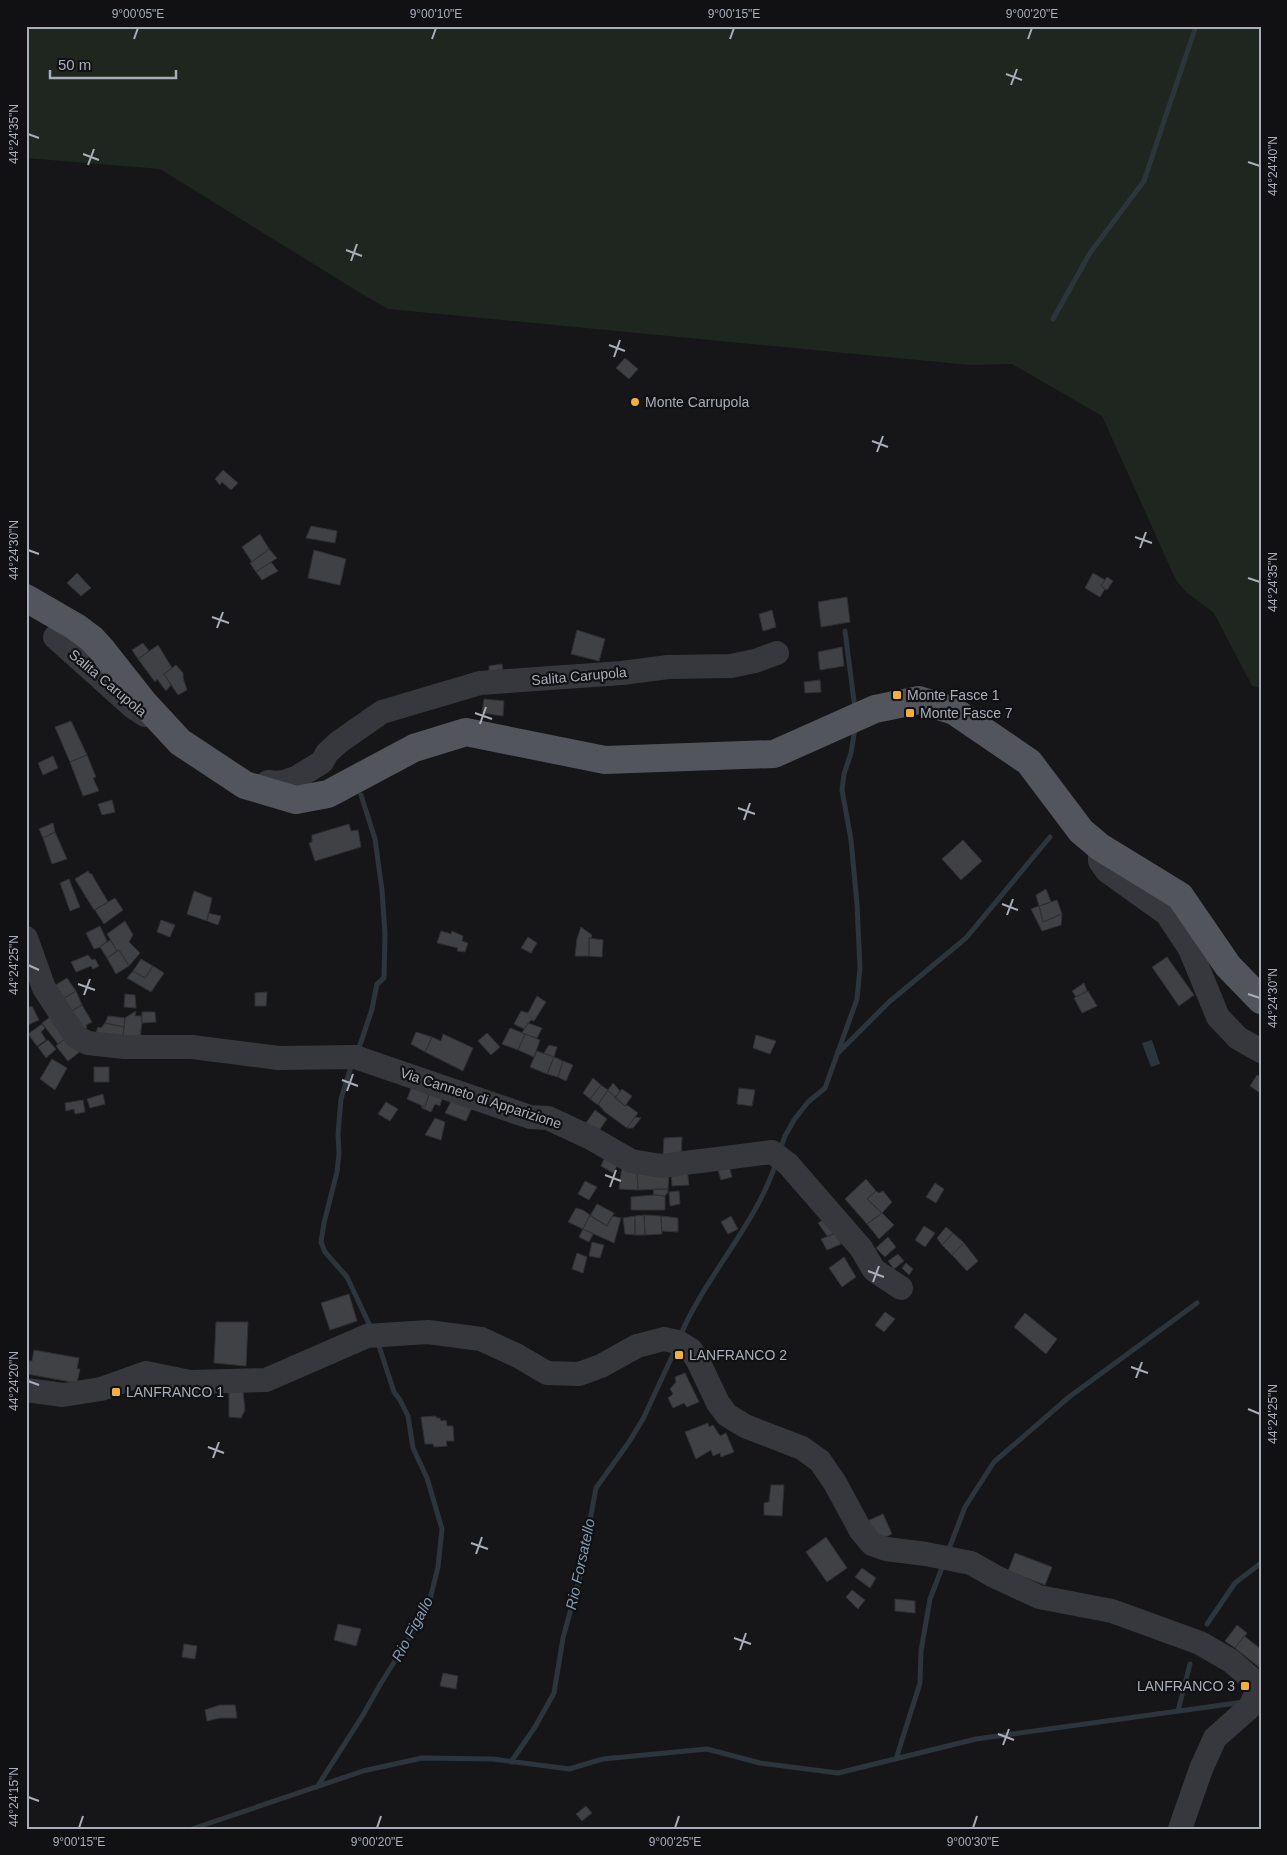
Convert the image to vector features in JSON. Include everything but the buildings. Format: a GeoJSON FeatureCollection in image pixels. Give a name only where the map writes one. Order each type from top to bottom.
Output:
{"type":"FeatureCollection","features":[{"type":"Feature","properties":{"kind":"main road"},"geometry":{"type":"LineString","coordinates":[[26,598],[76,627],[92,639],[164,726],[180,742],[245,785],[296,800],[328,794],[414,748],[466,732],[605,760],[774,754],[875,709],[919,700],[954,711],[1029,762],[1081,832],[1180,896],[1228,966],[1261,1000]]}},
{"type":"Feature","properties":{"kind":"street","name":"Salita Carupola"},"geometry":{"type":"LineString","coordinates":[[55,637],[133,707],[164,726]]}},
{"type":"Feature","properties":{"kind":"street","name":"Salita Carupola"},"geometry":{"type":"LineString","coordinates":[[259,790],[268,782],[276,783],[296,778],[322,762],[340,742],[382,712],[480,683],[587,676],[668,667],[731,666],[755,661],[777,653]]}},
{"type":"Feature","properties":{"kind":"street"},"geometry":{"type":"LineString","coordinates":[[1100,846],[1100,860],[1107,871],[1167,914],[1190,949],[1218,1017],[1238,1038],[1261,1051]]}},
{"type":"Feature","properties":{"kind":"street","name":"Via Canneto di Apparizione"},"geometry":{"type":"LineString","coordinates":[[26,938],[44,988],[76,1037],[88,1044],[124,1048],[192,1047],[279,1058],[355,1057],[530,1117],[548,1118],[592,1138],[631,1160],[661,1166],[772,1152],[788,1164],[861,1248],[874,1270],[901,1288]]}},
{"type":"Feature","properties":{"kind":"street"},"geometry":{"type":"LineString","coordinates":[[26,1390],[63,1395],[101,1389],[146,1373],[190,1382],[266,1380],[367,1336],[428,1332],[481,1338],[547,1373],[579,1374],[601,1366],[636,1346],[664,1340],[678,1342],[691,1350],[718,1403],[727,1415],[745,1426],[802,1448],[820,1461],[835,1483],[861,1530],[872,1544],[886,1549],[926,1554],[971,1563],[1039,1597],[1112,1611],[1200,1643],[1231,1661],[1254,1681],[1256,1694],[1250,1707],[1215,1738],[1201,1769],[1180,1829]]}},
{"type":"Feature","properties":{"kind":"shaded area"},"geometry":{"type":"Polygon","coordinates":[[[26,26],[1261,26],[1261,688],[1252,686],[1214,613],[1186,592],[1176,580],[1102,416],[1012,364],[970,365],[388,309],[160,169],[26,158],[26,26]]]}},
{"type":"Feature","properties":{"kind":"shaded area"},"geometry":{"type":"Polygon","coordinates":[[[1152,1040],[1160,1064],[1151,1067],[1142,1043],[1152,1040]]]}},
{"type":"Feature","properties":{"kind":"waterway"},"geometry":{"type":"LineString","coordinates":[[1053,319],[1090,253],[1144,181],[1196,26]]}},
{"type":"Feature","properties":{"kind":"waterway"},"geometry":{"type":"LineString","coordinates":[[845,631],[855,709]]}},
{"type":"Feature","properties":{"kind":"waterway"},"geometry":{"type":"LineString","coordinates":[[780,1150],[794,1120],[808,1102],[825,1088],[857,999],[860,968],[857,904],[851,840],[842,790],[855,728]]}},
{"type":"Feature","properties":{"kind":"waterway"},"geometry":{"type":"LineString","coordinates":[[358,1051],[372,1009],[377,984],[384,978],[385,934],[382,890],[375,839],[361,795]]}},
{"type":"Feature","properties":{"kind":"waterway"},"geometry":{"type":"LineString","coordinates":[[838,1053],[889,1002],[966,938],[1050,837]]}},
{"type":"Feature","properties":{"kind":"waterway"},"geometry":{"type":"LineString","coordinates":[[352,1063],[341,1099],[337,1172],[321,1242],[325,1252],[347,1277],[371,1328]]}},
{"type":"Feature","properties":{"kind":"waterway"},"geometry":{"type":"LineString","coordinates":[[681,1334],[704,1291],[756,1208],[776,1163]]}},
{"type":"Feature","properties":{"kind":"waterway"},"geometry":{"type":"LineString","coordinates":[[949,1549],[965,1507],[994,1462],[1069,1397],[1197,1303]]}},
{"type":"Feature","properties":{"kind":"waterway","name":"Rio Figallo"},"geometry":{"type":"LineString","coordinates":[[317,1787],[407,1642],[430,1599],[438,1567],[442,1529],[427,1478],[413,1448],[408,1416],[394,1392],[378,1343]]}},
{"type":"Feature","properties":{"kind":"waterway","name":"Rio Forsatello"},"geometry":{"type":"LineString","coordinates":[[511,1762],[535,1727],[554,1693],[563,1638],[579,1580],[596,1488],[643,1419],[676,1348]]}},
{"type":"Feature","properties":{"kind":"waterway"},"geometry":{"type":"LineString","coordinates":[[1207,1624],[1235,1583],[1261,1563]]}},
{"type":"Feature","properties":{"kind":"waterway"},"geometry":{"type":"LineString","coordinates":[[896,1759],[920,1683],[921,1651],[930,1599],[943,1565]]}},
{"type":"Feature","properties":{"kind":"waterway"},"geometry":{"type":"LineString","coordinates":[[1178,1711],[1190,1664]]}},
{"type":"Feature","properties":{"kind":"waterway"},"geometry":{"type":"LineString","coordinates":[[192,1829],[363,1771],[422,1758],[493,1759],[569,1769],[603,1759],[707,1749],[760,1763],[838,1773],[976,1739],[1244,1702]]}},
{"type":"Feature","properties":{"kind":"place","name":"Monte Carrupola"},"geometry":{"type":"Point","coordinates":[635,402]}},
{"type":"Feature","properties":{"kind":"place","name":"Monte Fasce 1"},"geometry":{"type":"Point","coordinates":[897,695]}},
{"type":"Feature","properties":{"kind":"place","name":"Monte Fasce 7"},"geometry":{"type":"Point","coordinates":[910,713]}},
{"type":"Feature","properties":{"kind":"place","name":"LANFRANCO 2"},"geometry":{"type":"Point","coordinates":[679,1355]}},
{"type":"Feature","properties":{"kind":"place","name":"LANFRANCO 1"},"geometry":{"type":"Point","coordinates":[116,1392]}},
{"type":"Feature","properties":{"kind":"place","name":"LANFRANCO 3"},"geometry":{"type":"Point","coordinates":[1245,1686]}}]}
